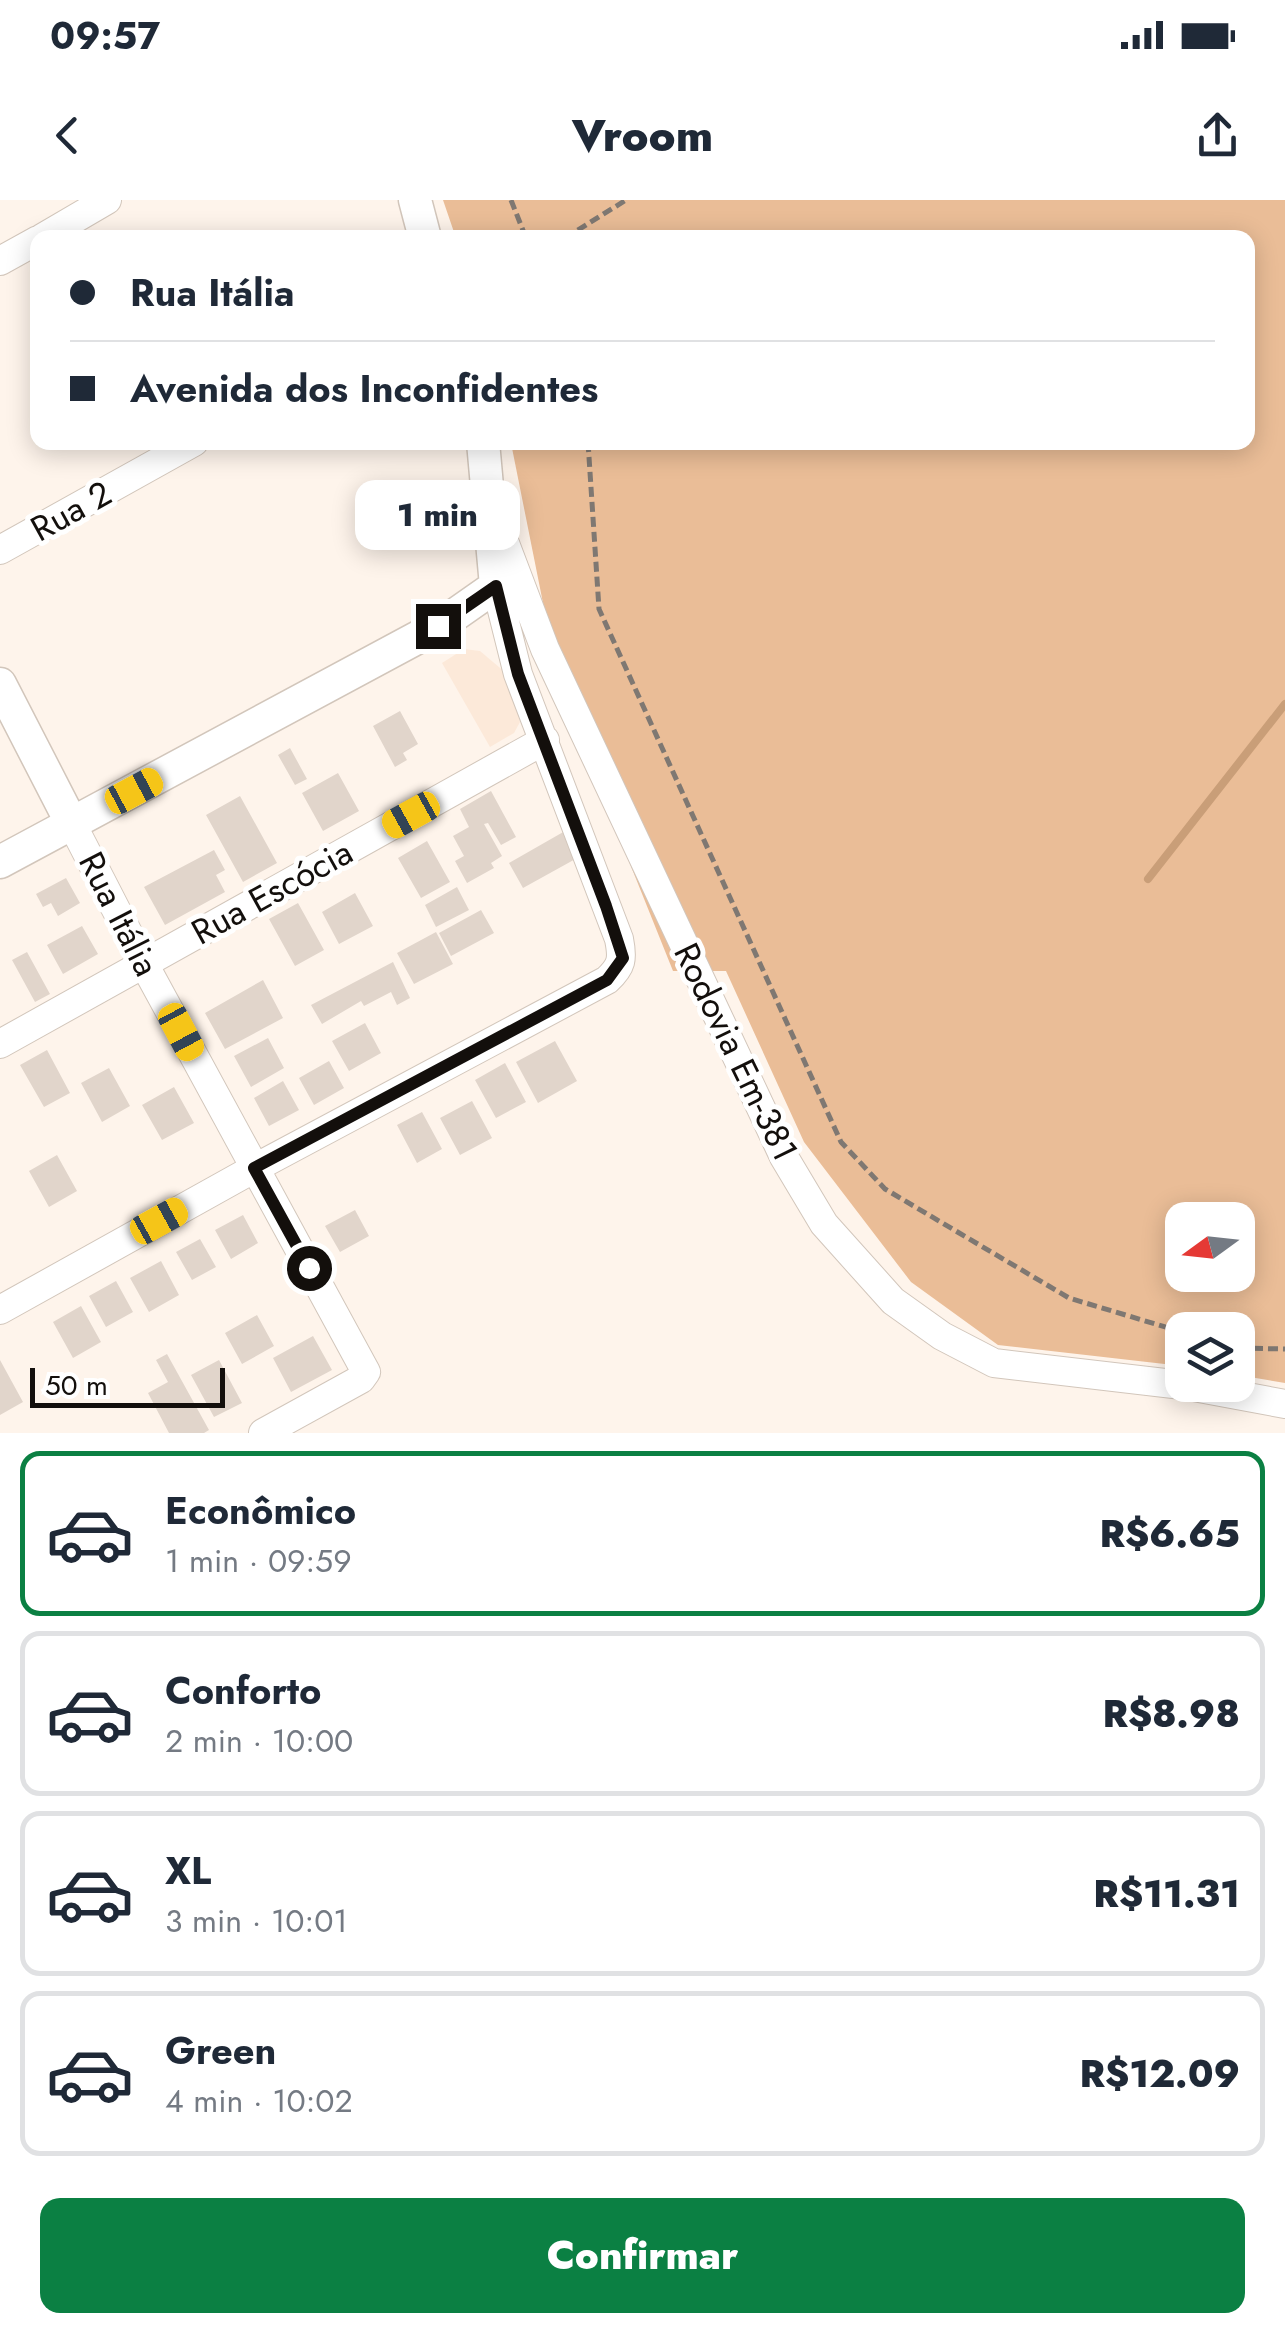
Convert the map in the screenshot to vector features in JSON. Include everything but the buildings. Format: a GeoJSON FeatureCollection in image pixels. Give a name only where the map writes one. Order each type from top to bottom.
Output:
{"type":"FeatureCollection","features":[{"type":"Feature","properties":{"kind":"street"},"geometry":{"type":"LineString","coordinates":[[55,230],[107,200]]}},
{"type":"Feature","properties":{"kind":"street"},"geometry":{"type":"LineString","coordinates":[[415,200],[423,230]]}},
{"type":"Feature","properties":{"kind":"street"},"geometry":{"type":"LineString","coordinates":[[0,261],[30,244]]}},
{"type":"Feature","properties":{"kind":"street","name":"Rua 2"},"geometry":{"type":"LineString","coordinates":[[0,550],[180,450]]}},
{"type":"Feature","properties":{"kind":"street","name":"Rodovia Em-381"},"geometry":{"type":"LineString","coordinates":[[484,450],[496,586]]}},
{"type":"Feature","properties":{"kind":"street","name":"Rodovia Em-381"},"geometry":{"type":"LineString","coordinates":[[490,499],[545,648],[784,1158],[824,1224],[893,1301],[942,1336],[994,1363],[1165,1383]]}},
{"type":"Feature","properties":{"kind":"street"},"geometry":{"type":"LineString","coordinates":[[0,862],[438,626],[496,586],[518,674],[623,958],[607,980],[254,1168],[0,1310]]}},
{"type":"Feature","properties":{"kind":"street"},"geometry":{"type":"LineString","coordinates":[[0,684],[72,824]]}},
{"type":"Feature","properties":{"kind":"street","name":"Rua Escócia"},"geometry":{"type":"LineString","coordinates":[[0,1044],[545,740]]}},
{"type":"Feature","properties":{"kind":"street","name":"Rua Itália"},"geometry":{"type":"LineString","coordinates":[[72,824],[366,1372],[361,1379],[263,1433]]}},
{"type":"Feature","properties":{"kind":"street","name":"Rodovia Em-381"},"geometry":{"type":"LineString","coordinates":[[1255,1398],[1285,1404]]}},
{"type":"Feature","properties":{"kind":"path"},"geometry":{"type":"LineString","coordinates":[[511,200],[523,230]]}},
{"type":"Feature","properties":{"kind":"path"},"geometry":{"type":"LineString","coordinates":[[578,230],[626,200]]}},
{"type":"Feature","properties":{"kind":"path"},"geometry":{"type":"LineString","coordinates":[[589,450],[600,609],[841,1142],[885,1189],[1069,1298],[1165,1327]]}},
{"type":"Feature","properties":{"kind":"path"},"geometry":{"type":"LineString","coordinates":[[1255,1348],[1285,1349]]}},
{"type":"Feature","properties":{"kind":"shaded area"},"geometry":{"type":"Polygon","coordinates":[[[443,200],[1285,200],[1285,1383],[1255,1378],[1255,1312],[1165,1312],[1165,1364],[998,1345],[911,1282],[804,1142],[726,971],[673,971],[602,794],[550,638],[512,450],[1255,450],[1255,230],[453,230],[443,200]]]}},
{"type":"Feature","properties":{"kind":"shaded area"},"geometry":{"type":"Polygon","coordinates":[[[464,649],[480,651],[506,673],[520,722],[514,733],[490,747],[442,663],[464,649]]]}},
{"type":"Feature","properties":{"kind":"waterway"},"geometry":{"type":"LineString","coordinates":[[1148,879],[1285,704]]}},
{"type":"Feature","properties":{"kind":"route"},"geometry":{"type":"LineString","coordinates":[[309,1268],[254,1168],[607,980],[623,958],[518,674],[496,586],[438,626]]}}]}
